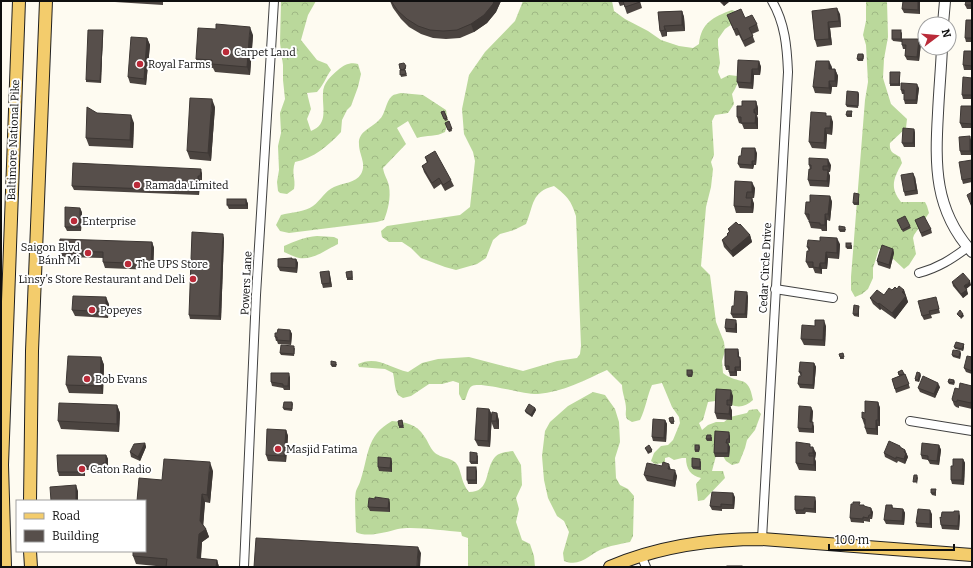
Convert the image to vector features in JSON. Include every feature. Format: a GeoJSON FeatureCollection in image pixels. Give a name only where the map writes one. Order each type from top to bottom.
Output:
{"type":"FeatureCollection","features":[{"type":"Feature","properties":{"kind":"main road","name":"Baltimore National Pike"},"geometry":{"type":"LineString","coordinates":[[5,567],[1,465],[19,1]]}},
{"type":"Feature","properties":{"kind":"main road"},"geometry":{"type":"LineString","coordinates":[[30,500],[32,359],[46,1]]}},
{"type":"Feature","properties":{"kind":"main road"},"geometry":{"type":"LineString","coordinates":[[610,567],[641,555],[692,543],[714,540],[762,539],[972,555]]}},
{"type":"Feature","properties":{"kind":"main road"},"geometry":{"type":"LineString","coordinates":[[30,552],[31,567]]}},
{"type":"Feature","properties":{"kind":"street","name":"Powers Lane"},"geometry":{"type":"LineString","coordinates":[[244,567],[256,295],[274,1]]}},
{"type":"Feature","properties":{"kind":"street","name":"Cedar Circle Drive"},"geometry":{"type":"LineString","coordinates":[[762,539],[788,72],[785,36],[780,18],[772,1]]}},
{"type":"Feature","properties":{"kind":"street"},"geometry":{"type":"LineString","coordinates":[[944,16],[945,1]]}},
{"type":"Feature","properties":{"kind":"street"},"geometry":{"type":"LineString","coordinates":[[919,273],[942,265],[970,249],[949,218],[943,203],[938,177],[936,142],[941,56]]}},
{"type":"Feature","properties":{"kind":"street"},"geometry":{"type":"LineString","coordinates":[[775,289],[833,298]]}},
{"type":"Feature","properties":{"kind":"street"},"geometry":{"type":"LineString","coordinates":[[910,421],[972,431]]}},
{"type":"Feature","properties":{"kind":"street"},"geometry":{"type":"LineString","coordinates":[[641,555],[646,567]]}},
{"type":"Feature","properties":{"kind":"green space"},"geometry":{"type":"Polygon","coordinates":[[[281,1],[316,1],[308,15],[301,40],[317,60],[327,64],[331,70],[317,92],[307,93],[311,109],[307,119],[311,131],[317,128],[322,120],[323,89],[330,77],[347,64],[352,63],[358,64],[361,74],[351,106],[347,110],[342,120],[341,132],[320,151],[308,158],[295,162],[293,170],[294,189],[287,194],[280,193],[278,191],[277,182],[279,170],[278,146],[281,133],[280,113],[285,99],[280,43],[281,1]]]}},
{"type":"Feature","properties":{"kind":"green space"},"geometry":{"type":"Polygon","coordinates":[[[523,1],[612,1],[614,11],[661,40],[679,46],[693,48],[699,44],[702,31],[705,26],[714,18],[732,10],[739,13],[735,22],[725,29],[718,39],[720,63],[718,72],[721,79],[729,75],[737,76],[739,80],[732,94],[734,104],[728,113],[715,115],[712,121],[714,155],[711,162],[713,169],[711,187],[706,207],[701,266],[710,275],[716,322],[724,342],[725,351],[722,361],[723,373],[729,377],[746,383],[749,386],[753,400],[742,406],[731,405],[723,400],[708,402],[703,420],[699,423],[702,430],[708,425],[716,422],[724,422],[730,417],[747,413],[749,410],[757,409],[761,414],[755,430],[747,440],[739,463],[732,465],[726,461],[718,448],[712,471],[723,471],[725,478],[704,500],[698,501],[696,484],[701,478],[692,474],[687,465],[686,458],[674,460],[669,457],[665,458],[665,463],[655,464],[651,461],[654,453],[661,446],[668,445],[673,440],[680,423],[679,417],[672,407],[662,383],[652,385],[640,420],[632,422],[627,419],[626,416],[626,406],[622,385],[607,370],[565,388],[547,393],[532,394],[484,385],[472,386],[465,400],[462,400],[459,394],[459,383],[453,381],[442,384],[429,384],[411,396],[403,398],[398,395],[393,373],[385,369],[359,367],[358,364],[371,361],[383,363],[408,372],[422,363],[438,359],[469,357],[523,371],[557,361],[577,358],[580,354],[581,346],[576,216],[568,199],[554,186],[541,192],[534,200],[526,224],[514,230],[500,234],[493,240],[486,258],[477,264],[456,270],[421,258],[411,248],[402,242],[389,242],[382,237],[381,231],[387,226],[460,215],[470,207],[475,161],[473,152],[464,134],[462,109],[469,75],[485,52],[515,21],[523,1]]]}},
{"type":"Feature","properties":{"kind":"green space"},"geometry":{"type":"Polygon","coordinates":[[[866,1],[887,1],[888,37],[884,59],[883,78],[891,104],[907,119],[906,128],[890,143],[891,150],[900,157],[902,163],[894,182],[895,192],[901,202],[925,202],[929,213],[914,235],[913,238],[916,254],[909,265],[904,269],[888,254],[879,249],[873,268],[873,278],[868,289],[855,297],[851,290],[851,277],[865,100],[868,82],[866,45],[863,35],[866,21],[866,1]]]}},
{"type":"Feature","properties":{"kind":"green space"},"geometry":{"type":"Polygon","coordinates":[[[401,93],[423,95],[446,110],[448,122],[445,132],[438,135],[417,138],[408,121],[397,128],[406,144],[383,168],[390,190],[388,208],[384,220],[289,233],[280,231],[276,225],[281,215],[310,208],[331,189],[359,177],[363,170],[363,163],[359,148],[359,140],[361,136],[381,117],[388,101],[392,96],[401,93]]]}},
{"type":"Feature","properties":{"kind":"green space"},"geometry":{"type":"Polygon","coordinates":[[[308,237],[334,237],[338,239],[338,244],[310,258],[299,258],[284,252],[284,246],[308,237]]]}},
{"type":"Feature","properties":{"kind":"green space"},"geometry":{"type":"Polygon","coordinates":[[[593,392],[605,395],[615,409],[619,422],[620,442],[615,458],[616,478],[620,485],[628,489],[634,496],[633,536],[630,542],[599,550],[581,561],[570,563],[564,561],[563,553],[569,532],[564,521],[557,516],[548,498],[544,480],[542,456],[545,431],[550,422],[568,406],[593,392]]]}},
{"type":"Feature","properties":{"kind":"green space"},"geometry":{"type":"Polygon","coordinates":[[[392,421],[414,426],[421,432],[434,452],[454,461],[458,466],[462,479],[469,492],[476,491],[481,488],[486,479],[489,468],[497,455],[503,452],[513,451],[521,465],[522,485],[516,498],[519,509],[516,522],[522,540],[530,544],[534,556],[535,567],[468,567],[468,538],[462,536],[461,532],[405,528],[371,534],[360,534],[356,532],[355,495],[363,473],[369,448],[377,433],[392,421]]]}},
{"type":"Feature","properties":{"kind":"building"},"geometry":{"type":"Polygon","coordinates":[[[391,1],[494,1],[484,15],[471,24],[457,30],[443,31],[430,30],[418,26],[398,11],[391,1]]]}},
{"type":"Feature","properties":{"kind":"building"},"geometry":{"type":"Polygon","coordinates":[[[623,1],[640,1],[640,2],[625,7],[623,1]]]}},
{"type":"Feature","properties":{"kind":"building"},"geometry":{"type":"Polygon","coordinates":[[[903,1],[918,1],[918,10],[902,9],[903,1]]]}},
{"type":"Feature","properties":{"kind":"building"},"geometry":{"type":"Polygon","coordinates":[[[966,1],[972,1],[972,5],[965,5],[966,1]]]}},
{"type":"Feature","properties":{"kind":"building"},"geometry":{"type":"Polygon","coordinates":[[[837,8],[839,21],[828,22],[829,39],[815,40],[812,11],[837,8]]]}},
{"type":"Feature","properties":{"kind":"building"},"geometry":{"type":"Polygon","coordinates":[[[741,9],[745,18],[752,15],[757,24],[749,28],[753,36],[743,41],[737,28],[734,30],[727,15],[741,9]]]}},
{"type":"Feature","properties":{"kind":"building"},"geometry":{"type":"Polygon","coordinates":[[[682,11],[682,25],[664,26],[665,30],[660,31],[658,12],[682,11]]]}},
{"type":"Feature","properties":{"kind":"building"},"geometry":{"type":"Polygon","coordinates":[[[966,20],[972,20],[972,38],[965,38],[966,20]]]}},
{"type":"Feature","properties":{"kind":"building","name":"Carpet Land"},"geometry":{"type":"Polygon","coordinates":[[[216,24],[250,27],[247,67],[212,64],[212,60],[196,59],[198,28],[216,29],[216,24]]]}},
{"type":"Feature","properties":{"kind":"building"},"geometry":{"type":"Polygon","coordinates":[[[88,30],[103,30],[100,81],[86,80],[88,30]]]}},
{"type":"Feature","properties":{"kind":"building"},"geometry":{"type":"Polygon","coordinates":[[[892,30],[901,30],[901,39],[892,39],[892,30]]]}},
{"type":"Feature","properties":{"kind":"building","name":"Royal Farms"},"geometry":{"type":"Polygon","coordinates":[[[131,37],[147,38],[144,79],[128,77],[131,37]]]}},
{"type":"Feature","properties":{"kind":"building"},"geometry":{"type":"Polygon","coordinates":[[[902,39],[917,39],[917,57],[905,56],[906,45],[902,45],[902,39]]]}},
{"type":"Feature","properties":{"kind":"building"},"geometry":{"type":"Polygon","coordinates":[[[964,51],[972,51],[972,66],[963,65],[964,51]]]}},
{"type":"Feature","properties":{"kind":"building"},"geometry":{"type":"Polygon","coordinates":[[[858,54],[863,54],[863,59],[857,59],[858,54]]]}},
{"type":"Feature","properties":{"kind":"building"},"geometry":{"type":"Polygon","coordinates":[[[738,60],[759,61],[758,69],[752,69],[751,83],[737,82],[738,60]]]}},
{"type":"Feature","properties":{"kind":"building"},"geometry":{"type":"Polygon","coordinates":[[[816,61],[829,61],[829,69],[835,69],[835,81],[829,81],[829,88],[813,87],[816,61]]]}},
{"type":"Feature","properties":{"kind":"building"},"geometry":{"type":"Polygon","coordinates":[[[404,63],[406,66],[403,70],[400,69],[399,64],[404,63]]]}},
{"type":"Feature","properties":{"kind":"building"},"geometry":{"type":"Polygon","coordinates":[[[400,70],[405,70],[406,74],[400,75],[400,70]]]}},
{"type":"Feature","properties":{"kind":"building"},"geometry":{"type":"Polygon","coordinates":[[[890,72],[900,72],[899,84],[890,84],[890,72]]]}},
{"type":"Feature","properties":{"kind":"building"},"geometry":{"type":"Polygon","coordinates":[[[963,77],[972,78],[972,95],[962,95],[963,77]]]}},
{"type":"Feature","properties":{"kind":"building"},"geometry":{"type":"Polygon","coordinates":[[[901,83],[917,84],[916,100],[904,100],[904,90],[901,90],[901,83]]]}},
{"type":"Feature","properties":{"kind":"building"},"geometry":{"type":"Polygon","coordinates":[[[847,91],[858,92],[858,106],[846,105],[847,91]]]}},
{"type":"Feature","properties":{"kind":"building"},"geometry":{"type":"Polygon","coordinates":[[[190,98],[212,99],[208,153],[187,151],[190,98]]]}},
{"type":"Feature","properties":{"kind":"building"},"geometry":{"type":"Polygon","coordinates":[[[742,101],[756,101],[756,109],[754,109],[754,113],[756,113],[755,123],[741,123],[741,117],[737,117],[737,106],[742,106],[742,101]]]}},
{"type":"Feature","properties":{"kind":"building"},"geometry":{"type":"Polygon","coordinates":[[[961,106],[972,106],[972,124],[960,123],[961,106]]]}},
{"type":"Feature","properties":{"kind":"building"},"geometry":{"type":"Polygon","coordinates":[[[87,107],[97,113],[131,115],[130,140],[86,138],[87,107]]]}},
{"type":"Feature","properties":{"kind":"building"},"geometry":{"type":"Polygon","coordinates":[[[444,111],[447,118],[444,119],[441,112],[444,111]]]}},
{"type":"Feature","properties":{"kind":"building"},"geometry":{"type":"Polygon","coordinates":[[[847,111],[852,111],[851,115],[846,115],[847,111]]]}},
{"type":"Feature","properties":{"kind":"building"},"geometry":{"type":"Polygon","coordinates":[[[811,112],[826,113],[826,116],[831,116],[830,128],[825,128],[824,143],[809,142],[811,112]]]}},
{"type":"Feature","properties":{"kind":"building"},"geometry":{"type":"Polygon","coordinates":[[[449,121],[452,129],[448,130],[445,123],[449,121]]]}},
{"type":"Feature","properties":{"kind":"building"},"geometry":{"type":"Polygon","coordinates":[[[903,128],[914,129],[913,143],[902,143],[903,128]]]}},
{"type":"Feature","properties":{"kind":"building"},"geometry":{"type":"Polygon","coordinates":[[[970,136],[970,151],[960,151],[959,137],[970,136]]]}},
{"type":"Feature","properties":{"kind":"building"},"geometry":{"type":"Polygon","coordinates":[[[742,148],[755,148],[755,161],[752,161],[752,165],[738,164],[742,148]]]}},
{"type":"Feature","properties":{"kind":"building"},"geometry":{"type":"Polygon","coordinates":[[[435,151],[451,180],[443,185],[439,178],[432,183],[422,166],[428,162],[425,157],[435,151]]]}},
{"type":"Feature","properties":{"kind":"building"},"geometry":{"type":"Polygon","coordinates":[[[809,158],[828,159],[828,166],[823,166],[823,170],[828,170],[827,181],[808,180],[809,169],[811,169],[811,165],[809,165],[809,158]]]}},
{"type":"Feature","properties":{"kind":"building"},"geometry":{"type":"Polygon","coordinates":[[[972,160],[972,178],[962,180],[959,162],[972,160]]]}},
{"type":"Feature","properties":{"kind":"building","name":"Ramada Limited"},"geometry":{"type":"Polygon","coordinates":[[[73,163],[201,169],[200,176],[198,176],[198,191],[72,186],[73,163]]]}},
{"type":"Feature","properties":{"kind":"building"},"geometry":{"type":"Polygon","coordinates":[[[913,173],[916,190],[904,192],[901,175],[913,173]]]}},
{"type":"Feature","properties":{"kind":"building"},"geometry":{"type":"Polygon","coordinates":[[[735,181],[752,182],[752,192],[747,192],[746,198],[752,198],[751,207],[734,206],[735,181]]]}},
{"type":"Feature","properties":{"kind":"building"},"geometry":{"type":"Polygon","coordinates":[[[972,192],[972,207],[967,195],[972,192]]]}},
{"type":"Feature","properties":{"kind":"building"},"geometry":{"type":"Polygon","coordinates":[[[854,193],[859,194],[858,203],[853,203],[854,193]]]}},
{"type":"Feature","properties":{"kind":"building"},"geometry":{"type":"Polygon","coordinates":[[[810,195],[830,196],[828,214],[825,214],[825,225],[809,222],[809,214],[805,214],[806,202],[810,202],[810,195]]]}},
{"type":"Feature","properties":{"kind":"building"},"geometry":{"type":"Polygon","coordinates":[[[227,199],[246,199],[246,205],[227,205],[227,199]]]}},
{"type":"Feature","properties":{"kind":"building","name":"Enterprise"},"geometry":{"type":"Polygon","coordinates":[[[65,207],[80,208],[80,227],[65,227],[65,207]]]}},
{"type":"Feature","properties":{"kind":"building"},"geometry":{"type":"Polygon","coordinates":[[[905,216],[910,226],[902,230],[897,220],[905,216]]]}},
{"type":"Feature","properties":{"kind":"building"},"geometry":{"type":"Polygon","coordinates":[[[924,216],[931,229],[921,233],[915,220],[924,216]]]}},
{"type":"Feature","properties":{"kind":"building"},"geometry":{"type":"Polygon","coordinates":[[[736,222],[739,225],[740,224],[750,235],[731,251],[722,240],[728,235],[727,234],[730,231],[728,229],[736,222]]]}},
{"type":"Feature","properties":{"kind":"building"},"geometry":{"type":"Polygon","coordinates":[[[839,226],[845,227],[845,230],[839,230],[839,226]]]}},
{"type":"Feature","properties":{"kind":"building"},"geometry":{"type":"Polygon","coordinates":[[[192,232],[223,234],[219,316],[189,315],[192,232]]]}},
{"type":"Feature","properties":{"kind":"building"},"geometry":{"type":"Polygon","coordinates":[[[820,237],[837,238],[837,253],[826,252],[825,263],[820,263],[819,268],[813,267],[813,262],[806,262],[807,251],[809,251],[809,247],[807,247],[808,240],[820,241],[820,237]]]}},
{"type":"Feature","properties":{"kind":"building"},"geometry":{"type":"Polygon","coordinates":[[[60,239],[152,242],[151,264],[103,262],[103,252],[59,251],[60,239]]]}},
{"type":"Feature","properties":{"kind":"building"},"geometry":{"type":"Polygon","coordinates":[[[846,243],[851,243],[851,247],[846,247],[846,243]]]}},
{"type":"Feature","properties":{"kind":"building"},"geometry":{"type":"Polygon","coordinates":[[[882,245],[893,249],[889,265],[877,261],[882,245]]]}},
{"type":"Feature","properties":{"kind":"building"},"geometry":{"type":"Polygon","coordinates":[[[278,259],[296,259],[296,268],[278,267],[278,259]]]}},
{"type":"Feature","properties":{"kind":"building"},"geometry":{"type":"Polygon","coordinates":[[[329,271],[330,283],[322,284],[320,272],[329,271]]]}},
{"type":"Feature","properties":{"kind":"building"},"geometry":{"type":"Polygon","coordinates":[[[352,271],[352,278],[347,278],[346,272],[352,271]]]}},
{"type":"Feature","properties":{"kind":"building"},"geometry":{"type":"Polygon","coordinates":[[[963,273],[970,281],[964,286],[967,290],[961,294],[952,282],[963,273]]]}},
{"type":"Feature","properties":{"kind":"building"},"geometry":{"type":"Polygon","coordinates":[[[899,286],[904,290],[902,292],[906,296],[892,313],[870,298],[877,290],[884,295],[889,288],[892,290],[895,287],[897,289],[899,286]]]}},
{"type":"Feature","properties":{"kind":"building"},"geometry":{"type":"Polygon","coordinates":[[[735,291],[747,292],[745,314],[731,314],[732,306],[734,306],[735,291]]]}},
{"type":"Feature","properties":{"kind":"building"},"geometry":{"type":"Polygon","coordinates":[[[73,296],[106,297],[106,312],[72,310],[73,296]]]}},
{"type":"Feature","properties":{"kind":"building"},"geometry":{"type":"Polygon","coordinates":[[[936,297],[939,309],[929,311],[930,314],[922,316],[918,301],[936,297]]]}},
{"type":"Feature","properties":{"kind":"building"},"geometry":{"type":"Polygon","coordinates":[[[854,305],[859,306],[858,314],[853,314],[854,305]]]}},
{"type":"Feature","properties":{"kind":"building"},"geometry":{"type":"Polygon","coordinates":[[[960,310],[963,314],[960,317],[957,314],[960,310]]]}},
{"type":"Feature","properties":{"kind":"building"},"geometry":{"type":"Polygon","coordinates":[[[726,319],[736,320],[735,329],[725,328],[726,319]]]}},
{"type":"Feature","properties":{"kind":"building"},"geometry":{"type":"Polygon","coordinates":[[[815,320],[824,320],[823,340],[801,339],[802,325],[815,326],[815,320]]]}},
{"type":"Feature","properties":{"kind":"building"},"geometry":{"type":"Polygon","coordinates":[[[278,329],[290,330],[290,341],[277,340],[275,333],[277,333],[278,329]]]}},
{"type":"Feature","properties":{"kind":"building"},"geometry":{"type":"Polygon","coordinates":[[[956,342],[964,344],[962,349],[954,347],[956,342]]]}},
{"type":"Feature","properties":{"kind":"building"},"geometry":{"type":"Polygon","coordinates":[[[281,345],[294,346],[294,354],[280,353],[281,345]]]}},
{"type":"Feature","properties":{"kind":"building"},"geometry":{"type":"Polygon","coordinates":[[[725,349],[738,349],[740,367],[735,367],[735,372],[729,372],[729,366],[725,366],[725,349]]]}},
{"type":"Feature","properties":{"kind":"building"},"geometry":{"type":"Polygon","coordinates":[[[953,350],[960,351],[959,357],[952,355],[953,350]]]}},
{"type":"Feature","properties":{"kind":"building"},"geometry":{"type":"Polygon","coordinates":[[[843,353],[844,357],[840,357],[839,354],[843,353]]]}},
{"type":"Feature","properties":{"kind":"building","name":"Bob Evans"},"geometry":{"type":"Polygon","coordinates":[[[68,356],[101,357],[100,386],[66,385],[68,356]]]}},
{"type":"Feature","properties":{"kind":"building"},"geometry":{"type":"Polygon","coordinates":[[[967,356],[972,357],[972,371],[964,368],[967,356]]]}},
{"type":"Feature","properties":{"kind":"building"},"geometry":{"type":"Polygon","coordinates":[[[331,361],[336,362],[336,365],[331,365],[331,361]]]}},
{"type":"Feature","properties":{"kind":"building"},"geometry":{"type":"Polygon","coordinates":[[[800,362],[814,363],[813,385],[798,384],[799,376],[801,376],[801,372],[799,372],[800,362]]]}},
{"type":"Feature","properties":{"kind":"building"},"geometry":{"type":"Polygon","coordinates":[[[687,370],[692,370],[692,375],[687,375],[687,370]]]}},
{"type":"Feature","properties":{"kind":"building"},"geometry":{"type":"Polygon","coordinates":[[[902,370],[904,374],[899,375],[898,372],[902,370]]]}},
{"type":"Feature","properties":{"kind":"building"},"geometry":{"type":"Polygon","coordinates":[[[917,372],[920,373],[918,380],[915,379],[917,372]]]}},
{"type":"Feature","properties":{"kind":"building"},"geometry":{"type":"Polygon","coordinates":[[[271,373],[289,373],[288,386],[271,382],[271,373]]]}},
{"type":"Feature","properties":{"kind":"building"},"geometry":{"type":"Polygon","coordinates":[[[905,374],[909,384],[895,389],[892,379],[905,374]]]}},
{"type":"Feature","properties":{"kind":"building"},"geometry":{"type":"Polygon","coordinates":[[[923,376],[938,383],[934,394],[918,388],[923,376]]]}},
{"type":"Feature","properties":{"kind":"building"},"geometry":{"type":"Polygon","coordinates":[[[949,379],[954,380],[953,383],[948,382],[949,379]]]}},
{"type":"Feature","properties":{"kind":"building"},"geometry":{"type":"Polygon","coordinates":[[[960,383],[972,386],[971,403],[957,400],[957,402],[953,401],[952,399],[955,388],[959,389],[960,383]]]}},
{"type":"Feature","properties":{"kind":"building"},"geometry":{"type":"Polygon","coordinates":[[[716,389],[731,390],[730,400],[727,400],[727,405],[730,405],[729,414],[715,413],[716,389]]]}},
{"type":"Feature","properties":{"kind":"building"},"geometry":{"type":"Polygon","coordinates":[[[865,401],[878,402],[878,420],[876,420],[876,429],[865,428],[865,419],[862,418],[862,412],[865,413],[865,401]]]}},
{"type":"Feature","properties":{"kind":"building"},"geometry":{"type":"Polygon","coordinates":[[[284,402],[292,402],[292,409],[283,408],[284,402]]]}},
{"type":"Feature","properties":{"kind":"building"},"geometry":{"type":"Polygon","coordinates":[[[59,403],[117,405],[117,424],[58,421],[59,403]]]}},
{"type":"Feature","properties":{"kind":"building"},"geometry":{"type":"Polygon","coordinates":[[[529,404],[535,408],[531,415],[525,411],[529,404]]]}},
{"type":"Feature","properties":{"kind":"building"},"geometry":{"type":"Polygon","coordinates":[[[799,406],[811,407],[810,422],[813,422],[812,429],[798,428],[799,406]]]}},
{"type":"Feature","properties":{"kind":"building"},"geometry":{"type":"Polygon","coordinates":[[[477,408],[489,409],[488,441],[475,440],[477,408]]]}},
{"type":"Feature","properties":{"kind":"building"},"geometry":{"type":"Polygon","coordinates":[[[492,412],[497,413],[496,421],[491,421],[492,412]]]}},
{"type":"Feature","properties":{"kind":"building"},"geometry":{"type":"Polygon","coordinates":[[[673,417],[674,422],[670,422],[669,418],[673,417]]]}},
{"type":"Feature","properties":{"kind":"building"},"geometry":{"type":"Polygon","coordinates":[[[653,419],[665,420],[664,438],[652,437],[653,419]]]}},
{"type":"Feature","properties":{"kind":"building"},"geometry":{"type":"Polygon","coordinates":[[[402,420],[403,426],[399,426],[398,421],[402,420]]]}},
{"type":"Feature","properties":{"kind":"building","name":"Masjid Fatima"},"geometry":{"type":"Polygon","coordinates":[[[267,429],[286,430],[284,456],[266,455],[267,429]]]}},
{"type":"Feature","properties":{"kind":"building"},"geometry":{"type":"Polygon","coordinates":[[[715,431],[729,432],[729,439],[727,439],[726,443],[728,443],[728,453],[714,453],[715,431]]]}},
{"type":"Feature","properties":{"kind":"building"},"geometry":{"type":"Polygon","coordinates":[[[707,435],[711,435],[711,439],[706,439],[707,435]]]}},
{"type":"Feature","properties":{"kind":"building"},"geometry":{"type":"Polygon","coordinates":[[[889,441],[905,450],[904,452],[906,453],[904,459],[896,457],[896,459],[884,453],[889,441]]]}},
{"type":"Feature","properties":{"kind":"building"},"geometry":{"type":"Polygon","coordinates":[[[796,442],[810,444],[810,447],[813,447],[813,453],[809,453],[809,456],[814,456],[814,465],[796,463],[796,442]]]}},
{"type":"Feature","properties":{"kind":"building"},"geometry":{"type":"Polygon","coordinates":[[[145,443],[138,457],[130,452],[134,444],[145,443]]]}},
{"type":"Feature","properties":{"kind":"building"},"geometry":{"type":"Polygon","coordinates":[[[922,443],[939,445],[937,461],[928,460],[928,456],[921,455],[922,443]]]}},
{"type":"Feature","properties":{"kind":"building"},"geometry":{"type":"Polygon","coordinates":[[[649,445],[652,450],[648,452],[645,448],[649,445]]]}},
{"type":"Feature","properties":{"kind":"building"},"geometry":{"type":"Polygon","coordinates":[[[695,445],[699,445],[699,450],[695,450],[695,445]]]}},
{"type":"Feature","properties":{"kind":"building"},"geometry":{"type":"Polygon","coordinates":[[[470,452],[477,453],[477,462],[470,462],[470,452]]]}},
{"type":"Feature","properties":{"kind":"building","name":"Caton Radio"},"geometry":{"type":"Polygon","coordinates":[[[57,455],[106,455],[106,463],[103,463],[103,466],[83,466],[83,472],[58,472],[57,455]]]}},
{"type":"Feature","properties":{"kind":"building"},"geometry":{"type":"Polygon","coordinates":[[[378,457],[391,458],[390,468],[378,467],[378,457]]]}},
{"type":"Feature","properties":{"kind":"building"},"geometry":{"type":"Polygon","coordinates":[[[692,458],[700,459],[700,467],[692,467],[692,458]]]}},
{"type":"Feature","properties":{"kind":"building"},"geometry":{"type":"Polygon","coordinates":[[[164,459],[210,462],[207,495],[202,494],[200,521],[206,529],[199,534],[197,558],[217,560],[216,567],[166,567],[167,559],[133,556],[133,552],[146,552],[146,500],[137,500],[139,478],[162,480],[164,459]]]}},
{"type":"Feature","properties":{"kind":"building"},"geometry":{"type":"Polygon","coordinates":[[[953,459],[963,459],[962,480],[951,480],[951,466],[953,466],[953,459]]]}},
{"type":"Feature","properties":{"kind":"building"},"geometry":{"type":"Polygon","coordinates":[[[663,462],[669,464],[668,469],[675,470],[673,481],[644,475],[647,463],[662,466],[663,462]]]}},
{"type":"Feature","properties":{"kind":"building"},"geometry":{"type":"Polygon","coordinates":[[[467,467],[476,467],[476,480],[467,480],[467,467]]]}},
{"type":"Feature","properties":{"kind":"building"},"geometry":{"type":"Polygon","coordinates":[[[914,475],[917,475],[916,482],[913,482],[914,475]]]}},
{"type":"Feature","properties":{"kind":"building"},"geometry":{"type":"Polygon","coordinates":[[[76,485],[76,500],[51,500],[50,487],[76,485]]]}},
{"type":"Feature","properties":{"kind":"building"},"geometry":{"type":"Polygon","coordinates":[[[931,489],[936,489],[935,493],[931,493],[931,489]]]}},
{"type":"Feature","properties":{"kind":"building"},"geometry":{"type":"Polygon","coordinates":[[[712,492],[733,493],[733,505],[721,504],[721,507],[710,506],[712,492]]]}},
{"type":"Feature","properties":{"kind":"building"},"geometry":{"type":"Polygon","coordinates":[[[795,496],[815,497],[814,509],[804,508],[804,510],[795,510],[795,496]]]}},
{"type":"Feature","properties":{"kind":"building"},"geometry":{"type":"Polygon","coordinates":[[[375,497],[389,499],[388,508],[368,507],[369,498],[375,499],[375,497]]]}},
{"type":"Feature","properties":{"kind":"building"},"geometry":{"type":"Polygon","coordinates":[[[853,502],[860,502],[859,505],[864,505],[871,508],[871,515],[869,515],[868,518],[863,517],[863,519],[850,518],[851,504],[853,504],[853,502]]]}},
{"type":"Feature","properties":{"kind":"building"},"geometry":{"type":"Polygon","coordinates":[[[886,505],[892,505],[892,508],[903,509],[902,521],[884,520],[886,505]]]}},
{"type":"Feature","properties":{"kind":"building"},"geometry":{"type":"Polygon","coordinates":[[[918,509],[930,510],[930,524],[916,523],[918,509]]]}},
{"type":"Feature","properties":{"kind":"building"},"geometry":{"type":"Polygon","coordinates":[[[959,511],[958,526],[941,525],[940,517],[941,518],[942,512],[959,511]]]}},
{"type":"Feature","properties":{"kind":"building"},"geometry":{"type":"Polygon","coordinates":[[[256,538],[418,547],[417,567],[254,567],[256,538]]]}},
{"type":"Feature","properties":{"kind":"building"},"geometry":{"type":"Polygon","coordinates":[[[742,566],[742,567],[727,567],[742,566]]]}},
{"type":"Feature","properties":{"kind":"place","name":"Carpet Land"},"geometry":{"type":"Point","coordinates":[226,52]}},
{"type":"Feature","properties":{"kind":"place","name":"Royal Farms"},"geometry":{"type":"Point","coordinates":[140,64]}},
{"type":"Feature","properties":{"kind":"place","name":"Ramada Limited"},"geometry":{"type":"Point","coordinates":[137,185]}},
{"type":"Feature","properties":{"kind":"place","name":"Enterprise"},"geometry":{"type":"Point","coordinates":[74,221]}},
{"type":"Feature","properties":{"kind":"place","name":"Saigon Blvd Bánh Mì"},"geometry":{"type":"Point","coordinates":[88,253]}},
{"type":"Feature","properties":{"kind":"place","name":"The UPS Store"},"geometry":{"type":"Point","coordinates":[128,264]}},
{"type":"Feature","properties":{"kind":"place","name":"Linsy's Store Restaurant and Deli"},"geometry":{"type":"Point","coordinates":[193,279]}},
{"type":"Feature","properties":{"kind":"place","name":"Popeyes"},"geometry":{"type":"Point","coordinates":[92,310]}},
{"type":"Feature","properties":{"kind":"place","name":"Bob Evans"},"geometry":{"type":"Point","coordinates":[87,379]}},
{"type":"Feature","properties":{"kind":"place","name":"Masjid Fatima"},"geometry":{"type":"Point","coordinates":[278,449]}},
{"type":"Feature","properties":{"kind":"place","name":"Caton Radio"},"geometry":{"type":"Point","coordinates":[82,469]}}]}
